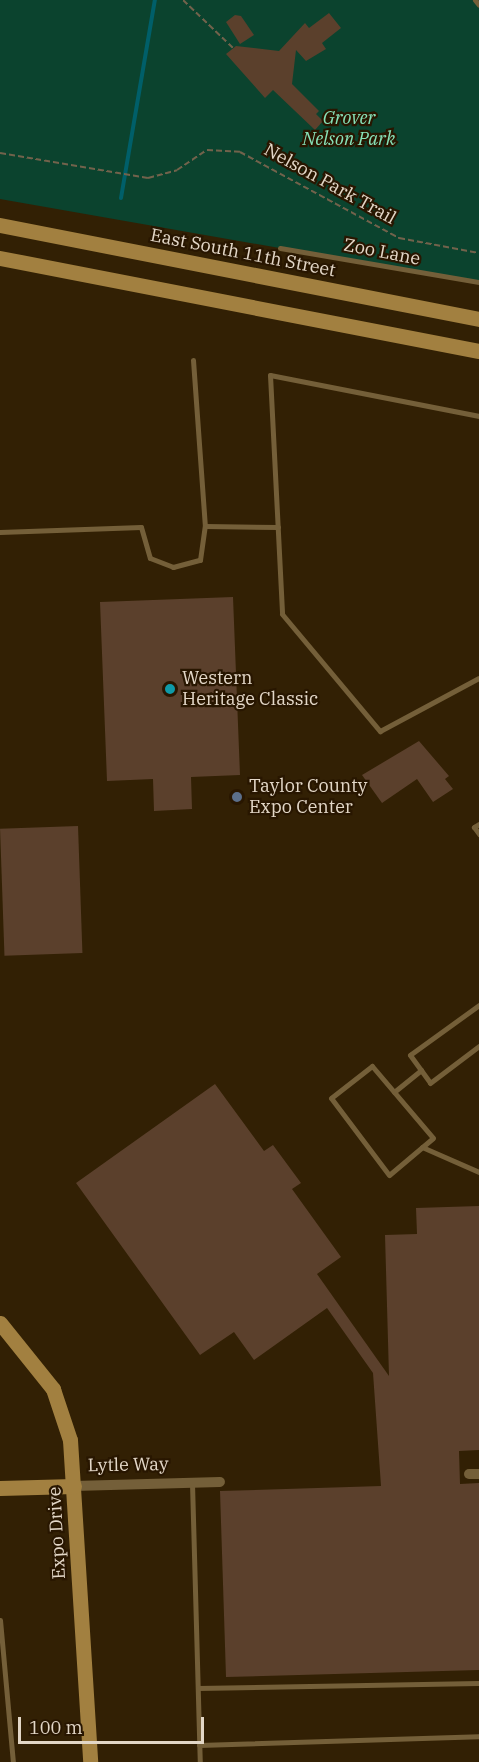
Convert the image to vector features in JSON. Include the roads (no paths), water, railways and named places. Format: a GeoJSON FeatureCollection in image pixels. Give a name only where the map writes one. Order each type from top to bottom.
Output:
{"type":"FeatureCollection","features":[{"type":"Feature","properties":{"kind":"main road","name":"East South 11th Street"},"geometry":{"type":"LineString","coordinates":[[0,225],[479,319]]}},
{"type":"Feature","properties":{"kind":"main road"},"geometry":{"type":"LineString","coordinates":[[0,258],[479,351]]}},
{"type":"Feature","properties":{"kind":"main road","name":"Expo Drive"},"geometry":{"type":"LineString","coordinates":[[0,1323],[53,1389],[70,1440],[90,1762]]}},
{"type":"Feature","properties":{"kind":"main road","name":"Lytle Way"},"geometry":{"type":"LineString","coordinates":[[0,1488],[74,1486]]}},
{"type":"Feature","properties":{"kind":"street","name":"Lytle Way"},"geometry":{"type":"LineString","coordinates":[[74,1486],[220,1482]]}},
{"type":"Feature","properties":{"kind":"lane"},"geometry":{"type":"LineString","coordinates":[[475,0],[479,4]]}},
{"type":"Feature","properties":{"kind":"lane","name":"Zoo Lane"},"geometry":{"type":"LineString","coordinates":[[280,248],[479,282]]}},
{"type":"Feature","properties":{"kind":"lane"},"geometry":{"type":"LineString","coordinates":[[0,532],[141,527],[150,558],[173,567],[200,560],[206,526],[193,360]]}},
{"type":"Feature","properties":{"kind":"lane"},"geometry":{"type":"LineString","coordinates":[[479,416],[270,375],[282,614],[380,731],[479,678]]}},
{"type":"Feature","properties":{"kind":"lane"},"geometry":{"type":"LineString","coordinates":[[206,526],[278,526]]}},
{"type":"Feature","properties":{"kind":"lane"},"geometry":{"type":"LineString","coordinates":[[479,824],[474,827],[479,834]]}},
{"type":"Feature","properties":{"kind":"lane"},"geometry":{"type":"LineString","coordinates":[[479,1005],[410,1055],[430,1083],[479,1046]]}},
{"type":"Feature","properties":{"kind":"lane"},"geometry":{"type":"LineString","coordinates":[[372,1066],[433,1138],[423,1147],[389,1174],[331,1098],[372,1066]]}},
{"type":"Feature","properties":{"kind":"lane"},"geometry":{"type":"LineString","coordinates":[[394,1092],[421,1070]]}},
{"type":"Feature","properties":{"kind":"lane"},"geometry":{"type":"LineString","coordinates":[[423,1147],[479,1172]]}},
{"type":"Feature","properties":{"kind":"lane"},"geometry":{"type":"LineString","coordinates":[[192,1483],[200,1762]]}},
{"type":"Feature","properties":{"kind":"lane"},"geometry":{"type":"LineString","coordinates":[[0,1620],[13,1762]]}},
{"type":"Feature","properties":{"kind":"lane"},"geometry":{"type":"LineString","coordinates":[[198,1688],[479,1683]]}},
{"type":"Feature","properties":{"kind":"lane"},"geometry":{"type":"LineString","coordinates":[[199,1745],[479,1736]]}},
{"type":"Feature","properties":{"kind":"waterway"},"geometry":{"type":"LineString","coordinates":[[121,198],[155,0]]}},
{"type":"Feature","properties":{"kind":"place","name":"Western Heritage Classic"},"geometry":{"type":"Point","coordinates":[170,689]}},
{"type":"Feature","properties":{"kind":"place","name":"Taylor County Expo Center"},"geometry":{"type":"Point","coordinates":[237,797]}},
{"type":"Feature","properties":{"kind":"park label","name":"Grover Nelson Park"},"geometry":{"type":"Point","coordinates":[349,129]}}]}
